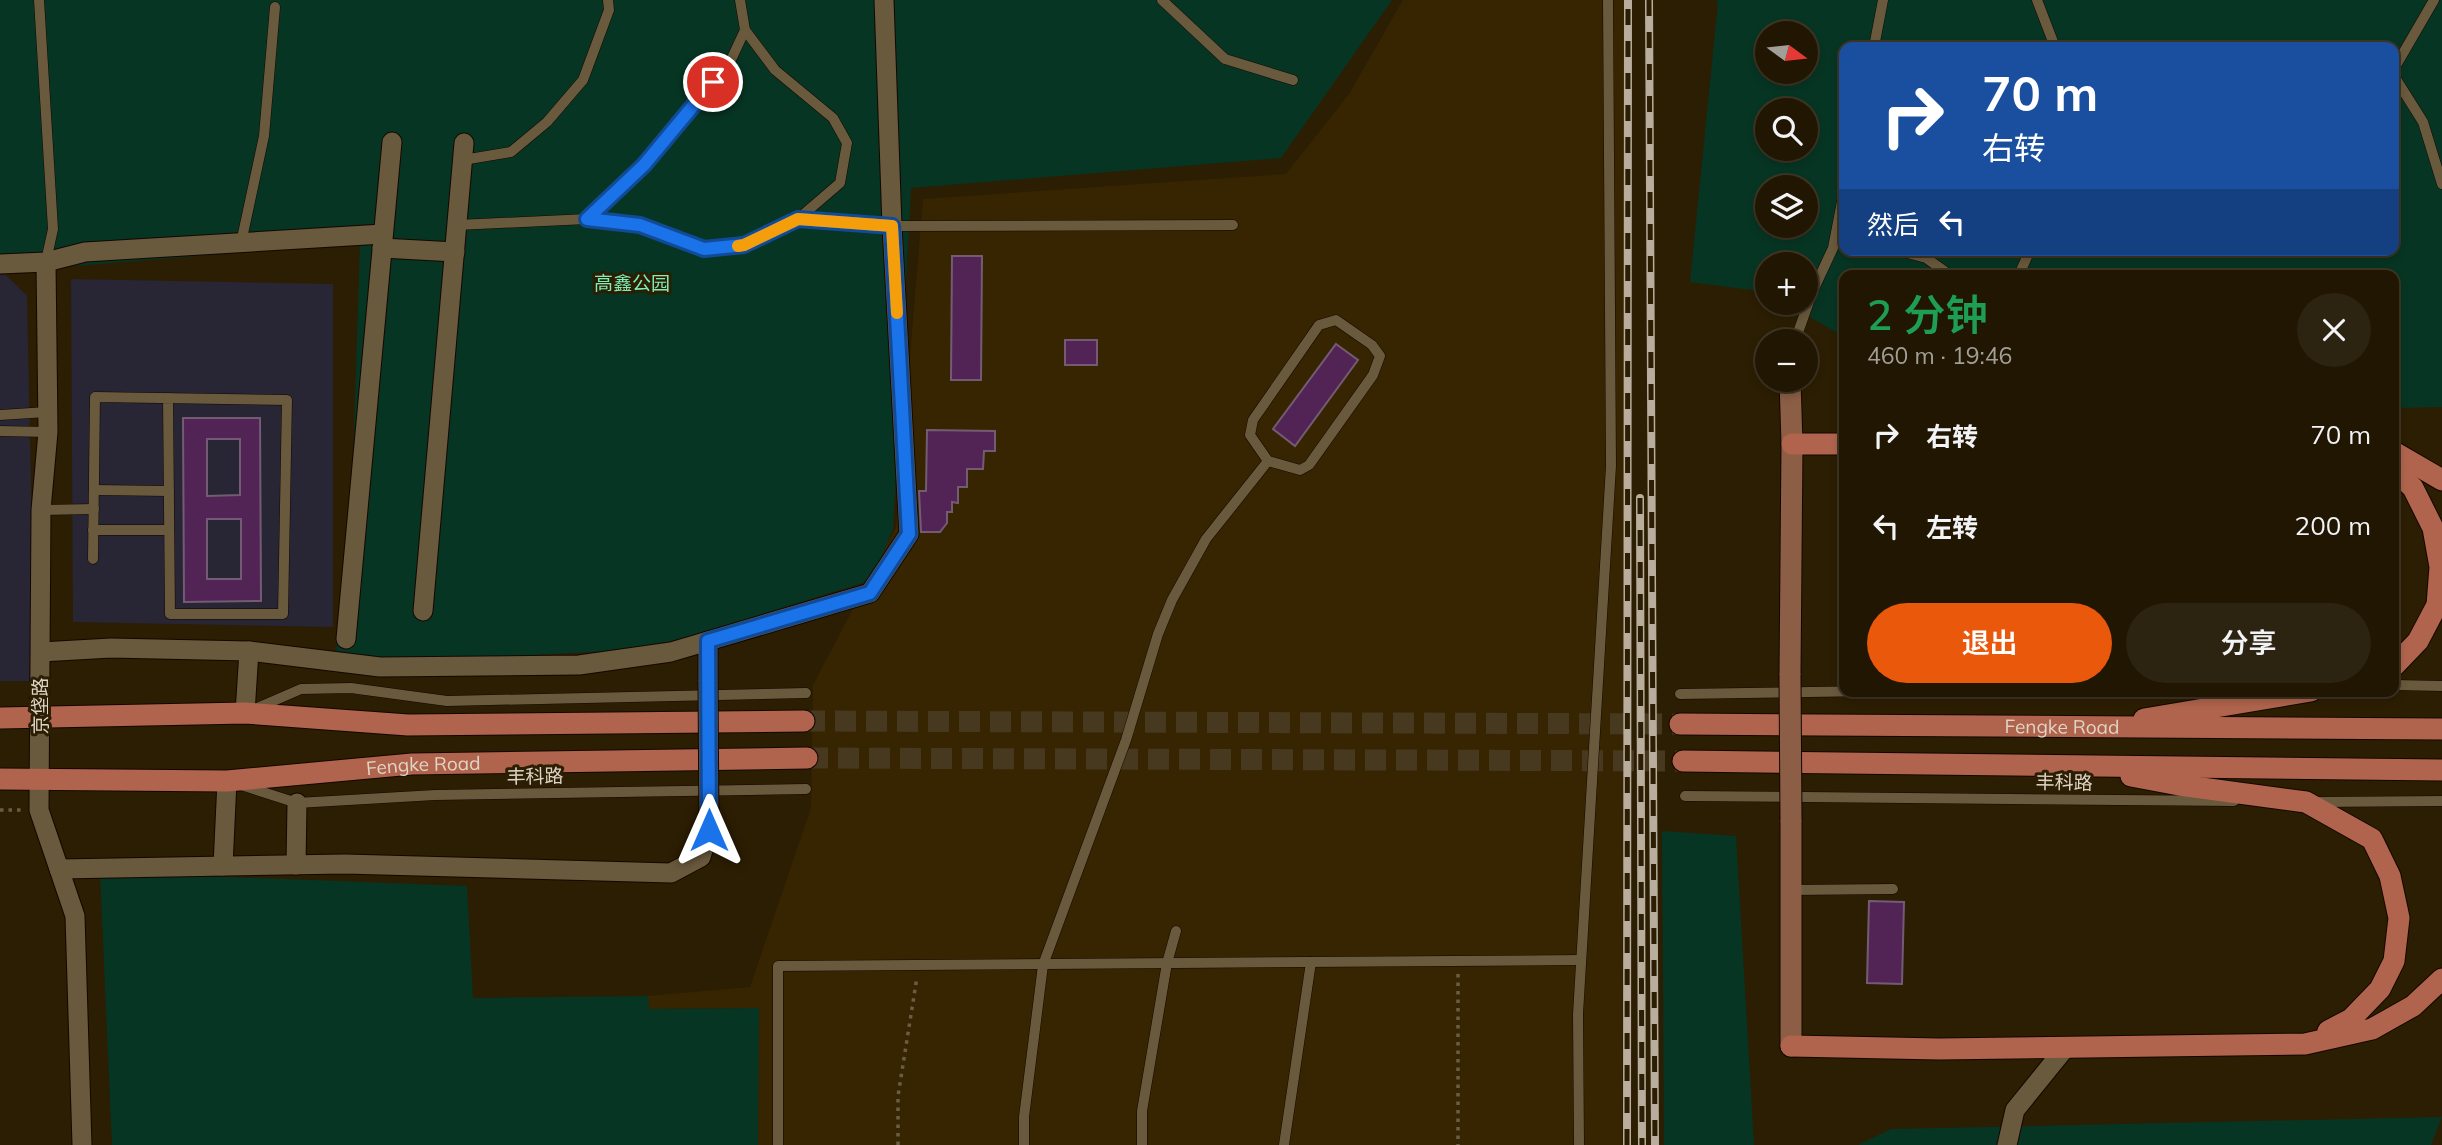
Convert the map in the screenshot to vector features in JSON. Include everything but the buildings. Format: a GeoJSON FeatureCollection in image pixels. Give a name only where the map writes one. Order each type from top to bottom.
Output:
{"type":"FeatureCollection","features":[{"type":"Feature","properties":{"kind":"main road"},"geometry":{"type":"LineString","coordinates":[[1792,444],[1839,444]]}},
{"type":"Feature","properties":{"kind":"main road"},"geometry":{"type":"LineString","coordinates":[[2399,455],[2442,480]]}},
{"type":"Feature","properties":{"kind":"main road"},"geometry":{"type":"LineString","coordinates":[[2399,474],[2413,488],[2433,527],[2440,567],[2437,605],[2418,641],[2399,661]]}},
{"type":"Feature","properties":{"kind":"main road"},"geometry":{"type":"LineString","coordinates":[[2085,728],[2274,697]]}},
{"type":"Feature","properties":{"kind":"main road","name":"Fengke Road"},"geometry":{"type":"LineString","coordinates":[[0,718],[245,713],[408,725],[804,721]]}},
{"type":"Feature","properties":{"kind":"main road","name":"Fengke Road"},"geometry":{"type":"LineString","coordinates":[[1681,724],[2442,729]]}},
{"type":"Feature","properties":{"kind":"main road","name":"Fengke Road"},"geometry":{"type":"LineString","coordinates":[[0,779],[227,781],[412,764],[807,758]]}},
{"type":"Feature","properties":{"kind":"main road","name":"Fengke Road"},"geometry":{"type":"LineString","coordinates":[[1682,761],[2442,770]]}},
{"type":"Feature","properties":{"kind":"main road"},"geometry":{"type":"LineString","coordinates":[[2077,765],[2179,785],[2306,802],[2372,839],[2389,876],[2399,918],[2394,961],[2380,989],[2351,1019],[2305,1044]]}},
{"type":"Feature","properties":{"kind":"main road"},"geometry":{"type":"LineString","coordinates":[[1791,1046],[1940,1049],[2305,1044],[2372,1029],[2413,1006],[2442,979]]}},
{"type":"Feature","properties":{"kind":"street"},"geometry":{"type":"LineString","coordinates":[[41,652],[111,648],[249,651],[380,667],[579,665],[671,652],[870,593],[909,534],[892,226],[884,0]]}},
{"type":"Feature","properties":{"kind":"street"},"geometry":{"type":"LineString","coordinates":[[346,639],[392,142]]}},
{"type":"Feature","properties":{"kind":"street"},"geometry":{"type":"LineString","coordinates":[[423,611],[464,151]]}},
{"type":"Feature","properties":{"kind":"street"},"geometry":{"type":"LineString","coordinates":[[0,264],[46,262],[85,253],[241,243],[382,241],[455,252]]}},
{"type":"Feature","properties":{"kind":"street","name":"京垡路"},"geometry":{"type":"LineString","coordinates":[[46,262],[47,422],[41,510],[39,810],[75,916],[82,1145]]}},
{"type":"Feature","properties":{"kind":"street"},"geometry":{"type":"LineString","coordinates":[[1790,392],[1791,1046]]}},
{"type":"Feature","properties":{"kind":"street"},"geometry":{"type":"LineString","coordinates":[[59,869],[345,864],[671,873],[701,858],[709,830],[708,641]]}},
{"type":"Feature","properties":{"kind":"street"},"geometry":{"type":"LineString","coordinates":[[245,713],[249,651]]}},
{"type":"Feature","properties":{"kind":"street"},"geometry":{"type":"LineString","coordinates":[[223,866],[227,781]]}},
{"type":"Feature","properties":{"kind":"street"},"geometry":{"type":"LineString","coordinates":[[296,865],[297,803]]}},
{"type":"Feature","properties":{"kind":"street"},"geometry":{"type":"LineString","coordinates":[[2007,1145],[2015,1110],[2066,1047]]}},
{"type":"Feature","properties":{"kind":"lane"},"geometry":{"type":"LineString","coordinates":[[39,0],[53,229],[46,262]]}},
{"type":"Feature","properties":{"kind":"lane"},"geometry":{"type":"LineString","coordinates":[[464,151],[511,152],[547,122],[583,80],[608,10],[608,0]]}},
{"type":"Feature","properties":{"kind":"lane"},"geometry":{"type":"LineString","coordinates":[[457,225],[587,219],[640,225],[704,249],[744,245],[798,219],[840,183],[847,144],[833,117],[775,70],[745,30],[740,0]]}},
{"type":"Feature","properties":{"kind":"lane"},"geometry":{"type":"LineString","coordinates":[[1162,0],[1225,59],[1293,80]]}},
{"type":"Feature","properties":{"kind":"lane"},"geometry":{"type":"LineString","coordinates":[[1578,1145],[1578,1014],[1611,466],[1608,0]]}},
{"type":"Feature","properties":{"kind":"lane"},"geometry":{"type":"LineString","coordinates":[[1875,42],[1884,0]]}},
{"type":"Feature","properties":{"kind":"lane"},"geometry":{"type":"LineString","coordinates":[[2037,0],[2053,42]]}},
{"type":"Feature","properties":{"kind":"lane"},"geometry":{"type":"LineString","coordinates":[[2399,60],[2434,0]]}},
{"type":"Feature","properties":{"kind":"lane"},"geometry":{"type":"LineString","coordinates":[[241,243],[264,136],[275,7]]}},
{"type":"Feature","properties":{"kind":"lane"},"geometry":{"type":"LineString","coordinates":[[587,219],[644,165],[730,62],[745,30]]}},
{"type":"Feature","properties":{"kind":"lane"},"geometry":{"type":"LineString","coordinates":[[2399,84],[2423,122],[2442,184]]}},
{"type":"Feature","properties":{"kind":"lane"},"geometry":{"type":"LineString","coordinates":[[1799,329],[1833,248],[1839,217]]}},
{"type":"Feature","properties":{"kind":"lane"},"geometry":{"type":"LineString","coordinates":[[798,219],[892,226],[1233,225]]}},
{"type":"Feature","properties":{"kind":"lane"},"geometry":{"type":"LineString","coordinates":[[1833,248],[1839,248]]}},
{"type":"Feature","properties":{"kind":"lane"},"geometry":{"type":"LineString","coordinates":[[1918,256],[1943,270]]}},
{"type":"Feature","properties":{"kind":"lane"},"geometry":{"type":"LineString","coordinates":[[1335,320],[1372,345],[1380,356],[1373,375],[1309,465],[1300,470],[1268,461],[1250,435],[1253,420],[1319,325],[1335,320]]}},
{"type":"Feature","properties":{"kind":"lane"},"geometry":{"type":"LineString","coordinates":[[93,559],[95,397],[169,398],[287,400],[283,614],[170,614],[169,398]]}},
{"type":"Feature","properties":{"kind":"lane"},"geometry":{"type":"LineString","coordinates":[[0,415],[47,422]]}},
{"type":"Feature","properties":{"kind":"lane"},"geometry":{"type":"LineString","coordinates":[[0,431],[47,422]]}},
{"type":"Feature","properties":{"kind":"lane"},"geometry":{"type":"LineString","coordinates":[[1024,1145],[1024,1117],[1043,965],[1126,740],[1158,634],[1172,600],[1206,539],[1268,461]]}},
{"type":"Feature","properties":{"kind":"lane"},"geometry":{"type":"LineString","coordinates":[[94,490],[169,491]]}},
{"type":"Feature","properties":{"kind":"lane"},"geometry":{"type":"LineString","coordinates":[[41,510],[94,509]]}},
{"type":"Feature","properties":{"kind":"lane"},"geometry":{"type":"LineString","coordinates":[[93,530],[169,530]]}},
{"type":"Feature","properties":{"kind":"lane"},"geometry":{"type":"LineString","coordinates":[[2399,685],[2442,686]]}},
{"type":"Feature","properties":{"kind":"lane"},"geometry":{"type":"LineString","coordinates":[[245,713],[301,689],[351,688],[447,701],[806,693]]}},
{"type":"Feature","properties":{"kind":"lane"},"geometry":{"type":"LineString","coordinates":[[1680,694],[1839,692]]}},
{"type":"Feature","properties":{"kind":"lane","name":"丰科路"},"geometry":{"type":"LineString","coordinates":[[227,781],[297,803],[436,795],[806,789]]}},
{"type":"Feature","properties":{"kind":"lane","name":"丰科路"},"geometry":{"type":"LineString","coordinates":[[1685,796],[2442,801]]}},
{"type":"Feature","properties":{"kind":"lane"},"geometry":{"type":"LineString","coordinates":[[1791,890],[1893,889]]}},
{"type":"Feature","properties":{"kind":"lane"},"geometry":{"type":"LineString","coordinates":[[1142,1145],[1142,1111],[1167,964],[1176,931]]}},
{"type":"Feature","properties":{"kind":"lane"},"geometry":{"type":"LineString","coordinates":[[778,1145],[778,966],[1581,960]]}},
{"type":"Feature","properties":{"kind":"lane"},"geometry":{"type":"LineString","coordinates":[[1284,1145],[1311,962]]}},
{"type":"Feature","properties":{"kind":"path"},"geometry":{"type":"LineString","coordinates":[[1458,961],[1458,1145]]}},
{"type":"Feature","properties":{"kind":"path"},"geometry":{"type":"LineString","coordinates":[[898,1145],[898,1096],[919,965]]}},
{"type":"Feature","properties":{"kind":"shaded area"},"geometry":{"type":"Polygon","coordinates":[[[1403,0],[1625,0],[1622,1145],[758,1145],[759,1008],[648,1009],[648,996],[750,987],[811,808],[813,685],[896,527],[923,199],[1286,174],[1349,94],[1403,0]]]}},
{"type":"Feature","properties":{"kind":"shaded area"},"geometry":{"type":"Polygon","coordinates":[[[0,275],[6,275],[27,296],[35,681],[0,681],[0,275]]]}},
{"type":"Feature","properties":{"kind":"shaded area"},"geometry":{"type":"Polygon","coordinates":[[[71,279],[333,284],[333,627],[73,622],[71,279]]]}},
{"type":"Feature","properties":{"kind":"green space","name":"高鑫公园"},"geometry":{"type":"Polygon","coordinates":[[[0,0],[1392,0],[1281,158],[911,188],[893,529],[872,580],[649,649],[412,661],[336,653],[353,462],[360,243],[0,272],[0,0]]]}},
{"type":"Feature","properties":{"kind":"green space"},"geometry":{"type":"Polygon","coordinates":[[[1716,0],[2442,0],[2442,407],[2399,408],[2399,270],[1839,270],[1839,334],[1806,315],[1818,315],[1818,252],[1755,252],[1755,290],[1690,282],[1718,3],[1716,0]]]}},
{"type":"Feature","properties":{"kind":"green space"},"geometry":{"type":"Polygon","coordinates":[[[1662,831],[1736,836],[1754,1145],[1664,1145],[1662,831]]]}},
{"type":"Feature","properties":{"kind":"green space"},"geometry":{"type":"Polygon","coordinates":[[[100,872],[467,886],[473,998],[648,996],[649,1009],[759,1008],[758,1145],[112,1145],[100,872]]]}},
{"type":"Feature","properties":{"kind":"green space"},"geometry":{"type":"Polygon","coordinates":[[[2442,1117],[2431,1145],[1858,1145],[1891,1129],[2442,1117]]]}},
{"type":"Feature","properties":{"kind":"tunnel"},"geometry":{"type":"LineString","coordinates":[[804,721],[1680,724]]}},
{"type":"Feature","properties":{"kind":"tunnel"},"geometry":{"type":"LineString","coordinates":[[807,758],[1683,761]]}},
{"type":"Feature","properties":{"kind":"railway"},"geometry":{"type":"LineString","coordinates":[[1627,1145],[1628,0]]}},
{"type":"Feature","properties":{"kind":"railway"},"geometry":{"type":"LineString","coordinates":[[1649,0],[1655,1145]]}},
{"type":"Feature","properties":{"kind":"railway"},"geometry":{"type":"LineString","coordinates":[[1640,498],[1642,1145]]}},
{"type":"Feature","properties":{"kind":"slow traffic"},"geometry":{"type":"LineString","coordinates":[[738,246],[798,219],[892,226],[897,313]]}},
{"type":"Feature","properties":{"kind":"route"},"geometry":{"type":"LineString","coordinates":[[709,830],[708,641],[870,593],[909,534],[892,226],[798,219],[744,245],[704,249],[640,225],[587,219],[644,165],[713,82]]}}]}
